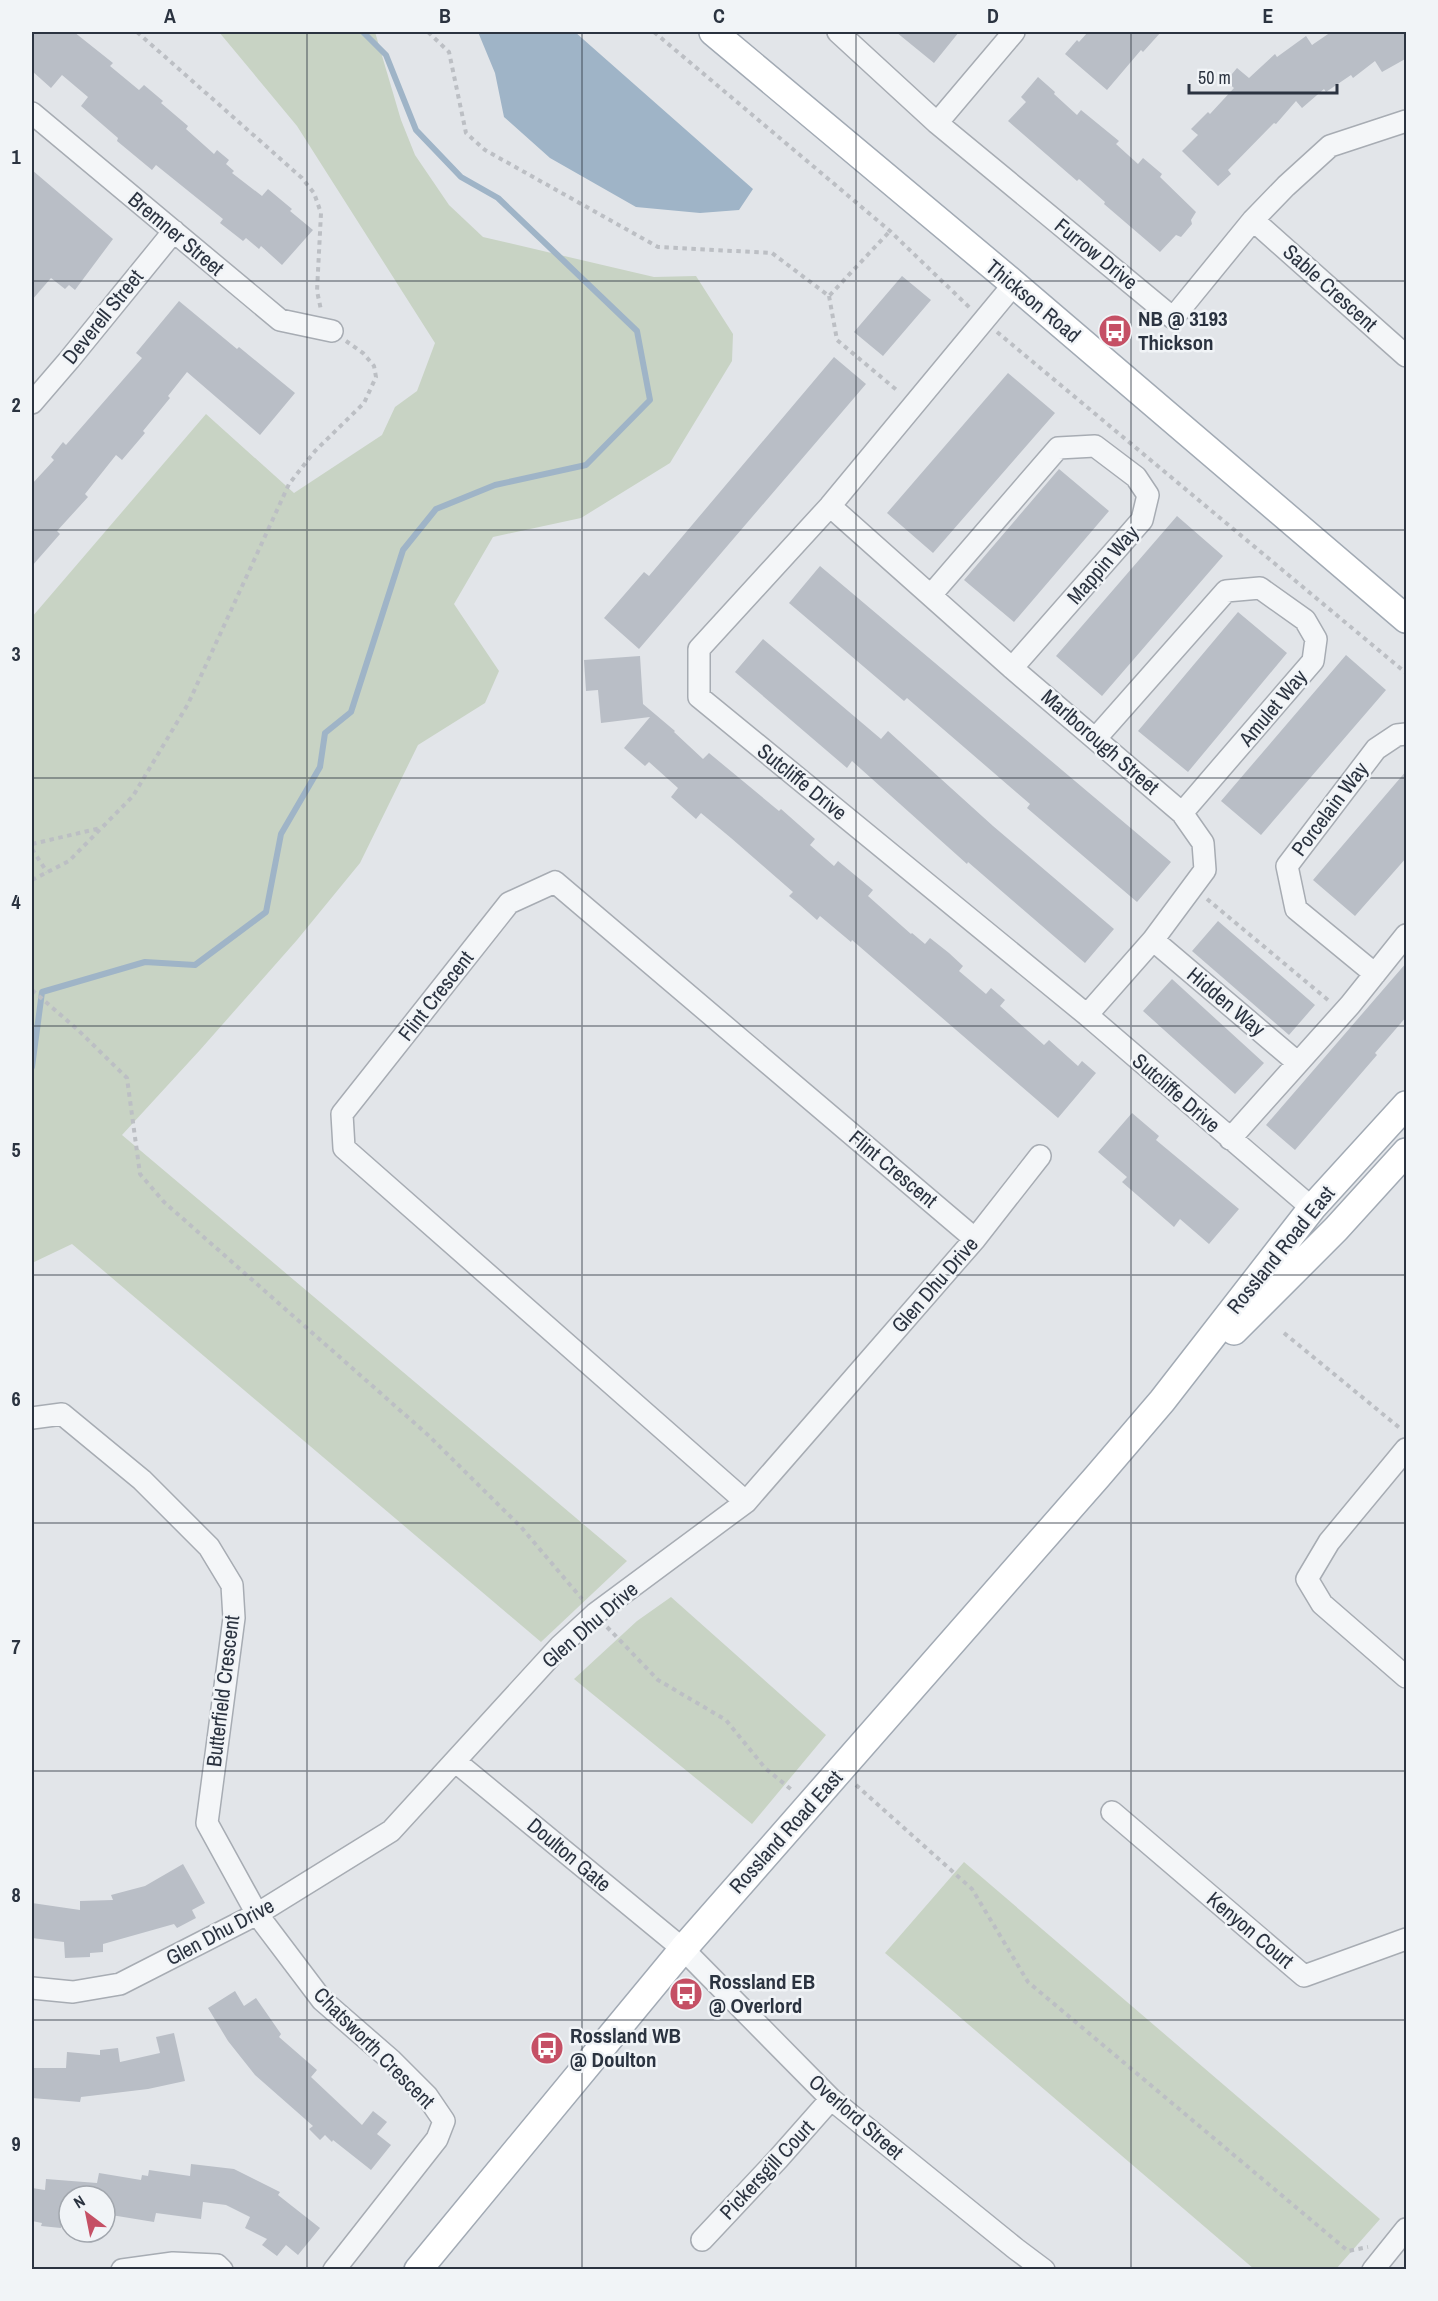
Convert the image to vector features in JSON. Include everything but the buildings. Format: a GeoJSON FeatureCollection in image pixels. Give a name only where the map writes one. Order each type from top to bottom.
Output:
{"type":"FeatureCollection","features":[{"type":"Feature","properties":{"kind":"main road","name":"Thickson Road"},"geometry":{"type":"LineString","coordinates":[[712,32],[1014,284],[1407,619]]}},
{"type":"Feature","properties":{"kind":"main road","name":"Rossland Road East"},"geometry":{"type":"LineString","coordinates":[[418,2270],[683,1949],[1162,1401],[1312,1208],[1407,1105]]}},
{"type":"Feature","properties":{"kind":"main road","name":"Rossland Road East"},"geometry":{"type":"LineString","coordinates":[[1162,1401],[1336,1229],[1407,1152]]}},
{"type":"Feature","properties":{"kind":"street","name":"Furrow Drive"},"geometry":{"type":"LineString","coordinates":[[838,32],[938,123],[1173,318],[1253,220],[1330,146],[1407,121]]}},
{"type":"Feature","properties":{"kind":"street"},"geometry":{"type":"LineString","coordinates":[[938,123],[1014,32]]}},
{"type":"Feature","properties":{"kind":"street","name":"Bremner Street"},"geometry":{"type":"LineString","coordinates":[[32,113],[280,320],[332,332]]}},
{"type":"Feature","properties":{"kind":"street","name":"Sable Crescent"},"geometry":{"type":"LineString","coordinates":[[1253,220],[1407,356]]}},
{"type":"Feature","properties":{"kind":"street","name":"Deverell Street"},"geometry":{"type":"LineString","coordinates":[[32,403],[174,231]]}},
{"type":"Feature","properties":{"kind":"street","name":"Sutcliffe Drive"},"geometry":{"type":"LineString","coordinates":[[1014,284],[830,506],[699,649],[699,697],[1087,1016],[1312,1208]]}},
{"type":"Feature","properties":{"kind":"street","name":"Mappin Way"},"geometry":{"type":"LineString","coordinates":[[931,595],[1058,448],[1095,446],[1137,477],[1148,495],[1142,520],[1012,668]]}},
{"type":"Feature","properties":{"kind":"street","name":"Marlborough Street"},"geometry":{"type":"LineString","coordinates":[[830,506],[1012,668],[1182,813],[1203,843],[1205,870],[1154,940],[1087,1016]]}},
{"type":"Feature","properties":{"kind":"street","name":"Amulet Way"},"geometry":{"type":"LineString","coordinates":[[1096,738],[1226,591],[1260,588],[1305,620],[1316,639],[1313,661],[1182,813]]}},
{"type":"Feature","properties":{"kind":"street","name":"Porcelain Way"},"geometry":{"type":"LineString","coordinates":[[1375,974],[1296,909],[1287,866],[1376,749],[1397,735],[1407,734]]}},
{"type":"Feature","properties":{"kind":"street","name":"Flint Crescent"},"geometry":{"type":"LineString","coordinates":[[746,1502],[344,1148],[342,1114],[509,903],[555,882],[975,1239]]}},
{"type":"Feature","properties":{"kind":"street"},"geometry":{"type":"LineString","coordinates":[[1230,1139],[1343,1013],[1407,935]]}},
{"type":"Feature","properties":{"kind":"street","name":"Hidden Way"},"geometry":{"type":"LineString","coordinates":[[1154,940],[1298,1063]]}},
{"type":"Feature","properties":{"kind":"street","name":"Glen Dhu Drive"},"geometry":{"type":"LineString","coordinates":[[32,1988],[73,1992],[120,1984],[257,1914],[391,1831],[560,1646],[595,1614],[746,1502],[975,1239],[1040,1156]]}},
{"type":"Feature","properties":{"kind":"street","name":"Butterfield Crescent"},"geometry":{"type":"LineString","coordinates":[[32,1418],[62,1414],[142,1480],[209,1547],[232,1585],[234,1618],[207,1823],[257,1914]]}},
{"type":"Feature","properties":{"kind":"street"},"geometry":{"type":"LineString","coordinates":[[1407,1449],[1329,1542],[1307,1579],[1322,1605],[1407,1677]]}},
{"type":"Feature","properties":{"kind":"street","name":"Doulton Gate"},"geometry":{"type":"LineString","coordinates":[[456,1762],[683,1949]]}},
{"type":"Feature","properties":{"kind":"street","name":"Kenyon Court"},"geometry":{"type":"LineString","coordinates":[[1112,1812],[1304,1976],[1407,1939]]}},
{"type":"Feature","properties":{"kind":"street","name":"Chatsworth Crescent"},"geometry":{"type":"LineString","coordinates":[[257,1914],[322,2000],[398,2067],[427,2096],[444,2121],[437,2139],[334,2270]]}},
{"type":"Feature","properties":{"kind":"street","name":"Overlord Street"},"geometry":{"type":"LineString","coordinates":[[683,1949],[831,2099],[1038,2268]]}},
{"type":"Feature","properties":{"kind":"street","name":"Pickersgill Court"},"geometry":{"type":"LineString","coordinates":[[702,2240],[831,2099]]}},
{"type":"Feature","properties":{"kind":"street"},"geometry":{"type":"LineString","coordinates":[[1378,2264],[1407,2229]]}},
{"type":"Feature","properties":{"kind":"street"},"geometry":{"type":"LineString","coordinates":[[122,2270],[173,2264],[217,2265],[222,2270]]}},
{"type":"Feature","properties":{"kind":"path"},"geometry":{"type":"LineString","coordinates":[[32,880],[69,861],[133,796],[188,704],[289,484],[315,451],[364,403],[376,377],[374,366],[363,353],[332,332],[321,312],[317,291],[321,213],[314,193],[302,178],[137,32]]}},
{"type":"Feature","properties":{"kind":"path"},"geometry":{"type":"LineString","coordinates":[[428,32],[449,52],[466,133],[485,150],[658,247],[772,253],[829,296],[837,340],[914,405]]}},
{"type":"Feature","properties":{"kind":"path"},"geometry":{"type":"LineString","coordinates":[[654,32],[890,231],[960,300]]}},
{"type":"Feature","properties":{"kind":"path"},"geometry":{"type":"LineString","coordinates":[[829,296],[890,231]]}},
{"type":"Feature","properties":{"kind":"path"},"geometry":{"type":"LineString","coordinates":[[1004,338],[1407,673]]}},
{"type":"Feature","properties":{"kind":"path"},"geometry":{"type":"LineString","coordinates":[[32,844],[102,828]]}},
{"type":"Feature","properties":{"kind":"path"},"geometry":{"type":"LineString","coordinates":[[32,849],[47,872]]}},
{"type":"Feature","properties":{"kind":"path"},"geometry":{"type":"LineString","coordinates":[[1192,887],[1343,1013]]}},
{"type":"Feature","properties":{"kind":"path"},"geometry":{"type":"LineString","coordinates":[[32,990],[78,1030],[127,1078],[140,1174],[164,1202],[428,1435],[521,1527],[595,1614],[658,1680],[726,1720],[765,1768],[810,1805]]}},
{"type":"Feature","properties":{"kind":"path"},"geometry":{"type":"LineString","coordinates":[[1284,1332],[1407,1434]]}},
{"type":"Feature","properties":{"kind":"path"},"geometry":{"type":"LineString","coordinates":[[840,1772],[972,1889],[1028,1982],[1348,2251],[1366,2246],[1378,2264]]}},
{"type":"Feature","properties":{"kind":"green space"},"geometry":{"type":"Polygon","coordinates":[[[219,32],[375,32],[401,120],[415,155],[449,205],[483,237],[654,277],[696,276],[733,334],[732,361],[670,463],[581,518],[493,537],[454,604],[499,671],[485,703],[418,745],[360,863],[297,940],[122,1135],[627,1561],[541,1642],[72,1244],[32,1263],[32,617],[206,414],[294,493],[382,435],[395,407],[417,391],[435,343],[297,126],[219,32]]]}},
{"type":"Feature","properties":{"kind":"green space"},"geometry":{"type":"Polygon","coordinates":[[[671,1597],[826,1735],[752,1824],[574,1679],[637,1621],[671,1597]]]}},
{"type":"Feature","properties":{"kind":"green space"},"geometry":{"type":"Polygon","coordinates":[[[964,1862],[1380,2219],[1336,2269],[1254,2269],[885,1953],[964,1862]]]}},
{"type":"Feature","properties":{"kind":"water"},"geometry":{"type":"Polygon","coordinates":[[[478,32],[575,32],[753,189],[739,210],[700,213],[636,207],[550,158],[504,117],[495,73],[478,32]]]}},
{"type":"Feature","properties":{"kind":"waterway"},"geometry":{"type":"LineString","coordinates":[[32,1067],[42,992],[145,962],[195,965],[266,912],[281,834],[320,767],[325,733],[351,712],[403,550],[436,509],[495,485],[586,465],[650,400],[637,331],[498,198],[461,177],[416,130],[386,55],[363,32]]}},
{"type":"Feature","properties":{"kind":"place","name":"NB @ 3193 Thickson"},"geometry":{"type":"Point","coordinates":[1115,331]}},
{"type":"Feature","properties":{"kind":"place","name":"Rossland EB @ Overlord"},"geometry":{"type":"Point","coordinates":[686,1994]}},
{"type":"Feature","properties":{"kind":"place","name":"Rossland WB @ Doulton"},"geometry":{"type":"Point","coordinates":[547,2048]}}]}
